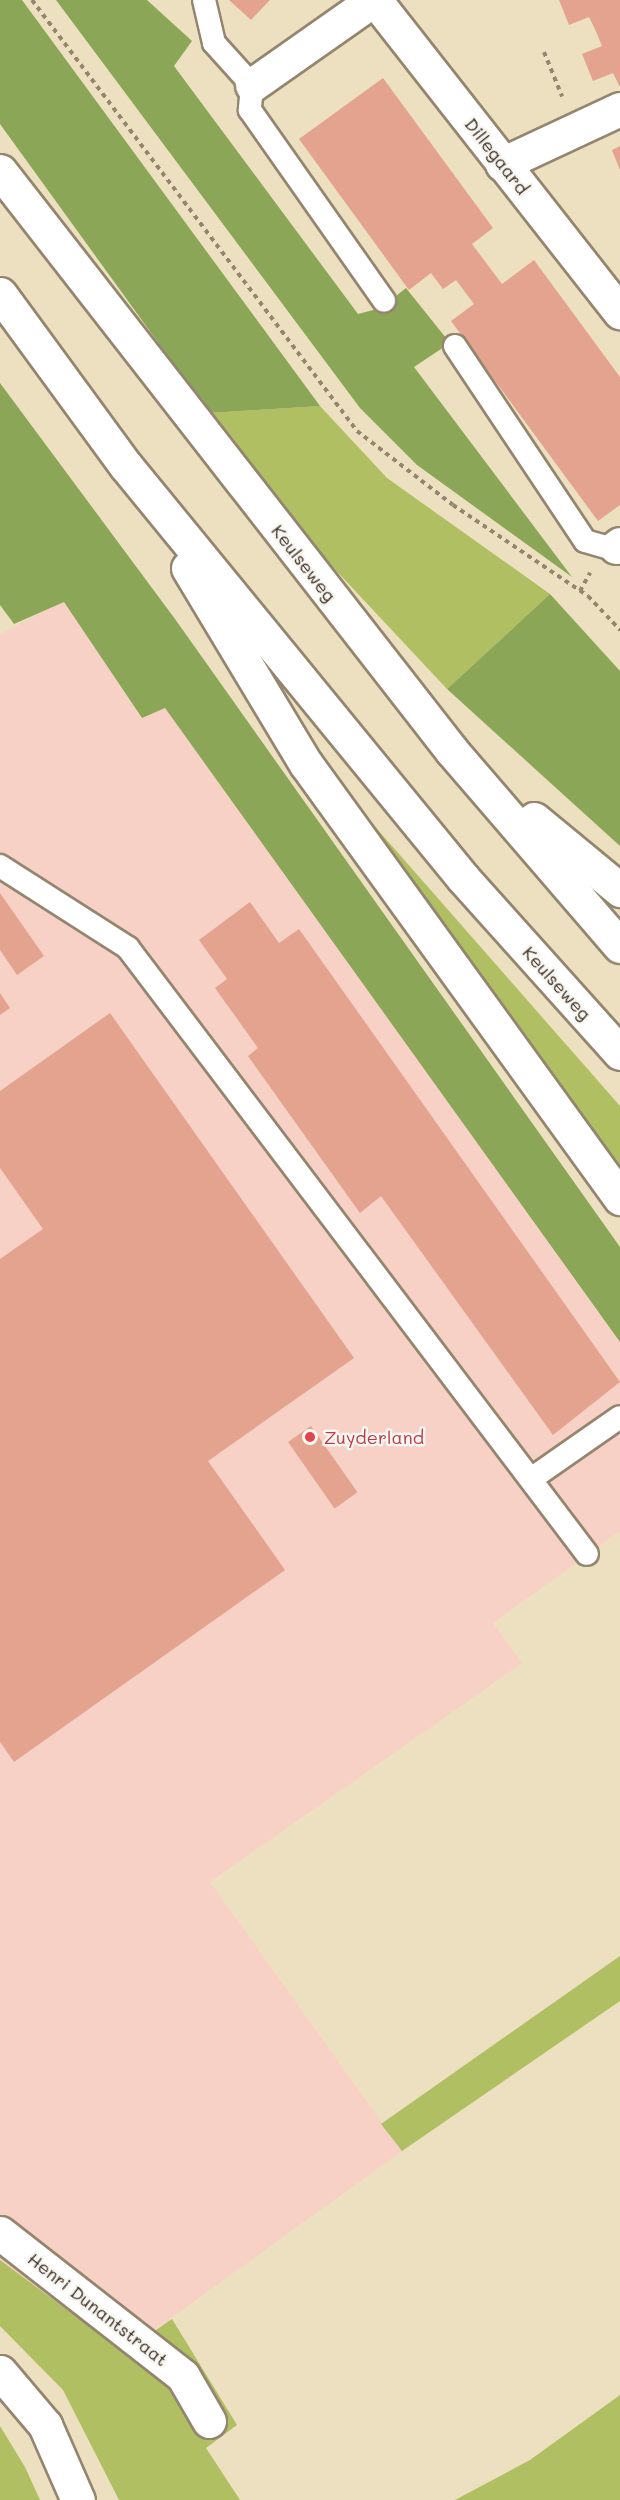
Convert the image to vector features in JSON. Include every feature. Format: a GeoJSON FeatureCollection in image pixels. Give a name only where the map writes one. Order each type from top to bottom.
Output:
{"type":"FeatureCollection","features":[{"type":"Feature","properties":{"kind":"main road","name":"Dillegaard"},"geometry":{"type":"LineString","coordinates":[[252,85],[374,0],[620,312]]}},
{"type":"Feature","properties":{"kind":"main road"},"geometry":{"type":"LineString","coordinates":[[502,164],[620,109]]}},
{"type":"Feature","properties":{"kind":"main road","name":"Keulseweg"},"geometry":{"type":"LineString","coordinates":[[0,171],[452,751],[620,946]]}},
{"type":"Feature","properties":{"kind":"main road","name":"Keulseweg"},"geometry":{"type":"LineString","coordinates":[[0,294],[126,466],[464,878],[620,1053]]}},
{"type":"Feature","properties":{"kind":"main road"},"geometry":{"type":"LineString","coordinates":[[126,466],[306,764],[620,1198]]}},
{"type":"Feature","properties":{"kind":"main road"},"geometry":{"type":"LineString","coordinates":[[452,751],[620,890]]}},
{"type":"Feature","properties":{"kind":"main road","name":"Henri Dunantstraat"},"geometry":{"type":"LineString","coordinates":[[0,2233],[183,2376],[208,2421]]}},
{"type":"Feature","properties":{"kind":"main road"},"geometry":{"type":"LineString","coordinates":[[0,2373],[45,2425],[78,2500]]}},
{"type":"Feature","properties":{"kind":"lane"},"geometry":{"type":"LineString","coordinates":[[204,0],[214,43],[252,85],[250,110],[384,301]]}},
{"type":"Feature","properties":{"kind":"lane"},"geometry":{"type":"LineString","coordinates":[[454,346],[585,541],[619,547]]}},
{"type":"Feature","properties":{"kind":"lane"},"geometry":{"type":"LineString","coordinates":[[0,866],[128,948],[587,1554]]}},
{"type":"Feature","properties":{"kind":"lane"},"geometry":{"type":"LineString","coordinates":[[531,1479],[620,1417]]}},
{"type":"Feature","properties":{"kind":"path"},"geometry":{"type":"LineString","coordinates":[[32,0],[357,431],[453,505],[588,596],[620,630]]}},
{"type":"Feature","properties":{"kind":"path"},"geometry":{"type":"LineString","coordinates":[[544,52],[576,130]]}},
{"type":"Feature","properties":{"kind":"shaded area","name":"Zuyderland"},"geometry":{"type":"Polygon","coordinates":[[[64,601],[141,718],[165,708],[620,1342],[620,1531],[493,1623],[522,1663],[210,1882],[402,2151],[124,2352],[0,2260],[0,634],[64,601]]]}},
{"type":"Feature","properties":{"kind":"green space"},"geometry":{"type":"Polygon","coordinates":[[[0,0],[22,0],[320,406],[209,413],[0,124],[0,0]]]}},
{"type":"Feature","properties":{"kind":"green space"},"geometry":{"type":"Polygon","coordinates":[[[56,0],[147,0],[192,41],[174,66],[358,314],[381,308],[406,288],[450,343],[414,367],[572,577],[417,465],[360,408],[56,0]]]}},
{"type":"Feature","properties":{"kind":"green space"},"geometry":{"type":"Polygon","coordinates":[[[0,383],[175,619],[620,1247],[620,1342],[165,708],[142,718],[64,602],[14,624],[0,605],[0,383]]]}},
{"type":"Feature","properties":{"kind":"green space"},"geometry":{"type":"Polygon","coordinates":[[[320,406],[387,478],[550,594],[447,689],[315,548],[209,413],[320,406]]]}},
{"type":"Feature","properties":{"kind":"green space"},"geometry":{"type":"Polygon","coordinates":[[[550,594],[620,671],[620,846],[447,689],[550,594]]]}},
{"type":"Feature","properties":{"kind":"green space"},"geometry":{"type":"Polygon","coordinates":[[[335,781],[620,1106],[620,1184],[335,781]]]}},
{"type":"Feature","properties":{"kind":"green space"},"geometry":{"type":"Polygon","coordinates":[[[620,1956],[620,2001],[402,2151],[381,2124],[620,1956]]]}},
{"type":"Feature","properties":{"kind":"green space"},"geometry":{"type":"Polygon","coordinates":[[[0,2260],[124,2352],[172,2319],[237,2425],[206,2448],[240,2500],[119,2500],[63,2390],[0,2326],[0,2260]]]}},
{"type":"Feature","properties":{"kind":"green space"},"geometry":{"type":"Polygon","coordinates":[[[620,2395],[620,2500],[455,2500],[530,2460],[620,2395]]]}},
{"type":"Feature","properties":{"kind":"green space"},"geometry":{"type":"Polygon","coordinates":[[[0,2426],[25,2467],[40,2500],[0,2500],[0,2426]]]}},
{"type":"Feature","properties":{"kind":"building"},"geometry":{"type":"Polygon","coordinates":[[[229,0],[270,0],[251,20],[229,0]]]}},
{"type":"Feature","properties":{"kind":"building"},"geometry":{"type":"Polygon","coordinates":[[[559,0],[620,0],[620,87],[613,73],[593,81],[582,54],[602,46],[595,29],[589,17],[569,25],[559,0]]]}},
{"type":"Feature","properties":{"kind":"building"},"geometry":{"type":"Polygon","coordinates":[[[383,78],[493,228],[472,244],[502,284],[534,260],[620,377],[620,505],[598,521],[451,321],[474,304],[456,280],[443,289],[431,273],[409,290],[299,139],[383,78]]]}},
{"type":"Feature","properties":{"kind":"building"},"geometry":{"type":"Polygon","coordinates":[[[620,146],[620,170],[612,150],[620,146]]]}},
{"type":"Feature","properties":{"kind":"building"},"geometry":{"type":"Polygon","coordinates":[[[0,893],[44,956],[17,975],[0,950],[0,893]]]}},
{"type":"Feature","properties":{"kind":"building"},"geometry":{"type":"Polygon","coordinates":[[[250,902],[279,943],[299,929],[620,1382],[553,1435],[381,1196],[360,1213],[248,1056],[258,1048],[215,988],[227,979],[199,940],[250,902]]]}},
{"type":"Feature","properties":{"kind":"building"},"geometry":{"type":"Polygon","coordinates":[[[0,993],[10,1008],[0,1015],[0,993]]]}},
{"type":"Feature","properties":{"kind":"building"},"geometry":{"type":"Polygon","coordinates":[[[110,1013],[354,1358],[208,1461],[285,1570],[14,1762],[0,1742],[0,1259],[43,1229],[0,1168],[0,1091],[110,1013]]]}},
{"type":"Feature","properties":{"kind":"building"},"geometry":{"type":"Polygon","coordinates":[[[311,1426],[357,1492],[335,1508],[288,1442],[311,1426]]]}},
{"type":"Feature","properties":{"kind":"place","name":"Zuyderland"},"geometry":{"type":"Point","coordinates":[310,1437]}}]}
